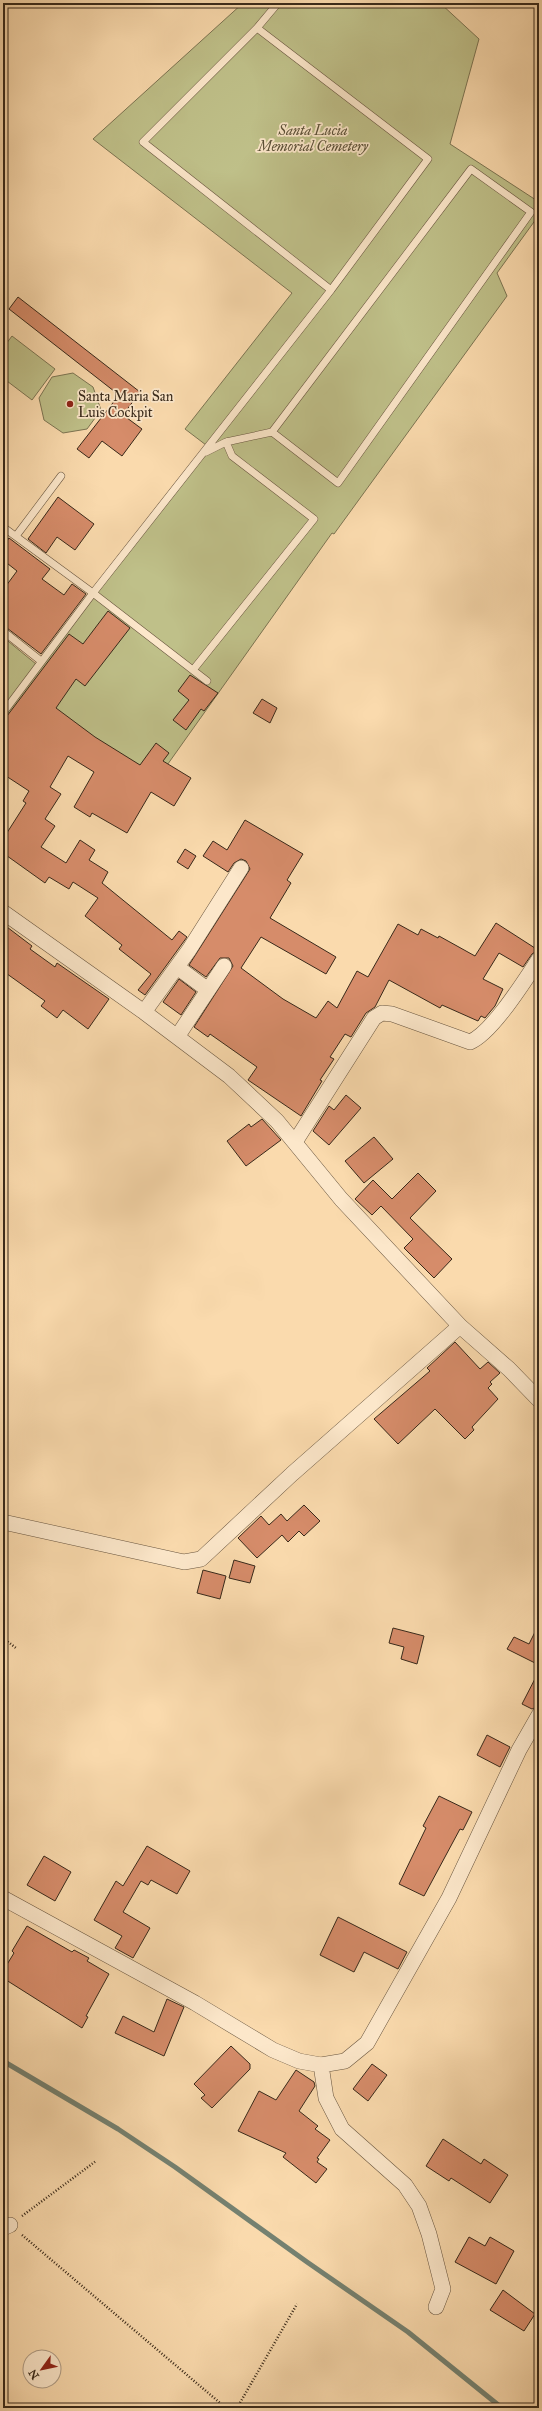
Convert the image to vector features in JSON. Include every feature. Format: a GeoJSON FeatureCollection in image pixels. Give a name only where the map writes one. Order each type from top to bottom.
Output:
{"type":"FeatureCollection","features":[{"type":"Feature","properties":{"kind":"street"},"geometry":{"type":"LineString","coordinates":[[144,1012],[177,967],[241,868]]}},
{"type":"Feature","properties":{"kind":"street"},"geometry":{"type":"LineString","coordinates":[[3,912],[144,1012],[230,1076],[277,1120],[340,1199],[460,1326],[508,1368],[539,1400]]}},
{"type":"Feature","properties":{"kind":"street"},"geometry":{"type":"LineString","coordinates":[[295,1142],[374,1018],[382,1013],[392,1014],[470,1042],[479,1038],[491,1026],[539,959]]}},
{"type":"Feature","properties":{"kind":"street"},"geometry":{"type":"LineString","coordinates":[[177,1037],[224,966]]}},
{"type":"Feature","properties":{"kind":"street"},"geometry":{"type":"LineString","coordinates":[[177,967],[208,990]]}},
{"type":"Feature","properties":{"kind":"street"},"geometry":{"type":"LineString","coordinates":[[3,1522],[184,1562],[201,1559],[292,1474],[460,1326]]}},
{"type":"Feature","properties":{"kind":"street"},"geometry":{"type":"LineString","coordinates":[[3,1898],[195,2003],[273,2050],[299,2061],[321,2065],[345,2061],[367,2043],[449,1898],[518,1750],[539,1715]]}},
{"type":"Feature","properties":{"kind":"street"},"geometry":{"type":"LineString","coordinates":[[321,2065],[326,2098],[342,2129],[406,2185],[419,2206],[429,2234],[443,2289],[436,2307]]}},
{"type":"Feature","properties":{"kind":"lane"},"geometry":{"type":"LineString","coordinates":[[278,3],[257,28],[143,142],[331,290]]}},
{"type":"Feature","properties":{"kind":"lane"},"geometry":{"type":"LineString","coordinates":[[3,713],[93,592],[331,290],[428,160],[257,28]]}},
{"type":"Feature","properties":{"kind":"lane"},"geometry":{"type":"LineString","coordinates":[[204,453],[226,442],[272,432],[471,168],[531,212],[338,483],[272,432]]}},
{"type":"Feature","properties":{"kind":"lane"},"geometry":{"type":"LineString","coordinates":[[193,670],[314,519],[232,456],[226,442]]}},
{"type":"Feature","properties":{"kind":"lane"},"geometry":{"type":"LineString","coordinates":[[16,536],[61,476]]}},
{"type":"Feature","properties":{"kind":"lane"},"geometry":{"type":"LineString","coordinates":[[3,526],[93,592],[207,681]]}},
{"type":"Feature","properties":{"kind":"lane"},"geometry":{"type":"LineString","coordinates":[[3,631],[41,661]]}},
{"type":"Feature","properties":{"kind":"path"},"geometry":{"type":"LineString","coordinates":[[3,1638],[16,1648]]}},
{"type":"Feature","properties":{"kind":"path"},"geometry":{"type":"LineString","coordinates":[[96,2161],[6,2227],[226,2408]]}},
{"type":"Feature","properties":{"kind":"path"},"geometry":{"type":"LineString","coordinates":[[237,2408],[297,2304]]}},
{"type":"Feature","properties":{"kind":"green space","name":"Santa Lucia Memorial Cemetery"},"geometry":{"type":"Polygon","coordinates":[[[243,3],[440,3],[479,39],[450,144],[539,202],[539,215],[497,273],[507,296],[334,534],[332,533],[143,799],[33,719],[3,760],[3,637],[36,664],[206,445],[185,429],[292,293],[93,139],[243,3]]]}},
{"type":"Feature","properties":{"kind":"green space"},"geometry":{"type":"Polygon","coordinates":[[[12,336],[55,369],[32,400],[3,378],[3,348],[12,336]]]}},
{"type":"Feature","properties":{"kind":"green space","name":"Santa Maria San Luis Cockpit"},"geometry":{"type":"Polygon","coordinates":[[[73,373],[93,387],[101,410],[87,429],[63,433],[44,420],[39,398],[52,377],[73,373]]]}},
{"type":"Feature","properties":{"kind":"building"},"geometry":{"type":"Polygon","coordinates":[[[18,297],[140,392],[123,415],[142,429],[122,456],[102,441],[89,458],[77,449],[119,395],[9,309],[18,297]]]}},
{"type":"Feature","properties":{"kind":"building"},"geometry":{"type":"Polygon","coordinates":[[[58,497],[94,524],[75,550],[57,537],[46,553],[28,539],[58,497]]]}},
{"type":"Feature","properties":{"kind":"building"},"geometry":{"type":"Polygon","coordinates":[[[9,538],[50,569],[42,579],[64,595],[72,584],[86,594],[41,654],[3,625],[3,590],[17,571],[3,560],[3,546],[9,538]]]}},
{"type":"Feature","properties":{"kind":"building"},"geometry":{"type":"Polygon","coordinates":[[[108,611],[130,628],[85,686],[76,679],[56,708],[95,737],[140,765],[156,743],[169,753],[163,761],[191,778],[174,806],[151,792],[127,833],[92,813],[90,817],[74,807],[94,772],[68,756],[50,787],[61,794],[45,819],[55,826],[41,847],[66,863],[80,840],[95,850],[89,860],[108,872],[102,883],[172,940],[179,931],[187,937],[145,995],[138,990],[151,974],[119,949],[122,945],[85,916],[98,898],[73,882],[69,889],[49,877],[45,883],[3,853],[3,839],[26,803],[23,801],[29,791],[3,774],[3,718],[7,716],[69,634],[83,644],[108,611]]]}},
{"type":"Feature","properties":{"kind":"building"},"geometry":{"type":"Polygon","coordinates":[[[190,675],[218,693],[204,711],[201,709],[186,730],[173,720],[189,700],[178,691],[190,675]]]}},
{"type":"Feature","properties":{"kind":"building"},"geometry":{"type":"Polygon","coordinates":[[[262,699],[277,708],[270,723],[253,713],[262,699]]]}},
{"type":"Feature","properties":{"kind":"building"},"geometry":{"type":"Polygon","coordinates":[[[245,820],[303,854],[287,880],[291,883],[270,918],[336,957],[326,974],[261,937],[241,968],[283,999],[316,1018],[328,1001],[337,1008],[357,971],[368,977],[398,924],[418,935],[421,929],[438,938],[439,936],[475,956],[496,923],[538,950],[532,954],[523,967],[499,953],[483,979],[503,989],[495,1006],[485,1018],[481,1016],[478,1021],[442,1005],[440,1008],[389,980],[375,1007],[366,1013],[351,1037],[345,1034],[330,1057],[334,1059],[320,1080],[322,1081],[301,1116],[248,1080],[257,1067],[210,1034],[208,1037],[194,1027],[233,966],[229,958],[220,958],[206,977],[189,965],[250,869],[246,861],[241,859],[234,863],[228,872],[203,856],[213,841],[227,850],[245,820]]]}},
{"type":"Feature","properties":{"kind":"building"},"geometry":{"type":"Polygon","coordinates":[[[185,849],[196,856],[188,869],[177,862],[185,849]]]}},
{"type":"Feature","properties":{"kind":"building"},"geometry":{"type":"Polygon","coordinates":[[[3,924],[32,946],[30,949],[55,967],[57,963],[109,999],[88,1029],[63,1010],[57,1018],[41,1006],[45,1001],[3,971],[3,924]]]}},
{"type":"Feature","properties":{"kind":"building"},"geometry":{"type":"Polygon","coordinates":[[[179,979],[196,992],[181,1015],[163,1002],[179,979]]]}},
{"type":"Feature","properties":{"kind":"building"},"geometry":{"type":"Polygon","coordinates":[[[346,1095],[361,1108],[329,1145],[313,1131],[329,1106],[334,1110],[346,1095]]]}},
{"type":"Feature","properties":{"kind":"building"},"geometry":{"type":"Polygon","coordinates":[[[262,1119],[281,1140],[246,1166],[227,1141],[249,1124],[251,1127],[262,1119]]]}},
{"type":"Feature","properties":{"kind":"building"},"geometry":{"type":"Polygon","coordinates":[[[374,1137],[393,1159],[364,1183],[345,1161],[374,1137]]]}},
{"type":"Feature","properties":{"kind":"building"},"geometry":{"type":"Polygon","coordinates":[[[418,1173],[436,1191],[410,1218],[452,1259],[434,1278],[404,1248],[413,1239],[381,1206],[372,1215],[355,1199],[373,1180],[392,1199],[418,1173]]]}},
{"type":"Feature","properties":{"kind":"building"},"geometry":{"type":"Polygon","coordinates":[[[455,1342],[480,1369],[488,1362],[500,1373],[490,1382],[492,1384],[488,1388],[498,1399],[472,1427],[474,1430],[465,1439],[435,1409],[398,1444],[374,1419],[430,1371],[427,1368],[455,1342]]]}},
{"type":"Feature","properties":{"kind":"building"},"geometry":{"type":"Polygon","coordinates":[[[304,1505],[320,1521],[304,1536],[299,1531],[288,1542],[282,1535],[257,1558],[238,1538],[261,1516],[269,1525],[281,1514],[287,1521],[304,1505]]]}},
{"type":"Feature","properties":{"kind":"building"},"geometry":{"type":"Polygon","coordinates":[[[234,1560],[255,1566],[250,1583],[229,1578],[234,1560]]]}},
{"type":"Feature","properties":{"kind":"building"},"geometry":{"type":"Polygon","coordinates":[[[203,1570],[226,1576],[220,1599],[197,1593],[203,1570]]]}},
{"type":"Feature","properties":{"kind":"building"},"geometry":{"type":"Polygon","coordinates":[[[539,1624],[539,1665],[507,1649],[514,1637],[529,1644],[539,1624]]]}},
{"type":"Feature","properties":{"kind":"building"},"geometry":{"type":"Polygon","coordinates":[[[393,1628],[424,1636],[417,1664],[401,1659],[404,1647],[389,1643],[393,1628]]]}},
{"type":"Feature","properties":{"kind":"building"},"geometry":{"type":"Polygon","coordinates":[[[539,1671],[539,1706],[532,1709],[522,1704],[539,1671]]]}},
{"type":"Feature","properties":{"kind":"building"},"geometry":{"type":"Polygon","coordinates":[[[487,1735],[510,1747],[500,1767],[477,1755],[487,1735]]]}},
{"type":"Feature","properties":{"kind":"building"},"geometry":{"type":"Polygon","coordinates":[[[439,1796],[472,1812],[463,1830],[460,1829],[424,1896],[399,1884],[426,1828],[423,1826],[439,1796]]]}},
{"type":"Feature","properties":{"kind":"building"},"geometry":{"type":"Polygon","coordinates":[[[147,1846],[190,1871],[177,1894],[151,1880],[148,1885],[141,1881],[123,1912],[150,1928],[133,1958],[115,1948],[122,1936],[94,1920],[116,1881],[123,1886],[147,1846]]]}},
{"type":"Feature","properties":{"kind":"building"},"geometry":{"type":"Polygon","coordinates":[[[44,1856],[71,1872],[55,1901],[27,1885],[44,1856]]]}},
{"type":"Feature","properties":{"kind":"building"},"geometry":{"type":"Polygon","coordinates":[[[338,1917],[407,1952],[398,1969],[364,1952],[354,1972],[320,1955],[338,1917]]]}},
{"type":"Feature","properties":{"kind":"building"},"geometry":{"type":"Polygon","coordinates":[[[27,1926],[72,1952],[74,1950],[89,1958],[87,1961],[109,1974],[86,2016],[88,2017],[82,2028],[3,1978],[3,1971],[14,1953],[12,1951],[27,1926]]]}},
{"type":"Feature","properties":{"kind":"building"},"geometry":{"type":"Polygon","coordinates":[[[167,1999],[184,2007],[164,2056],[115,2033],[123,2016],[154,2032],[167,1999]]]}},
{"type":"Feature","properties":{"kind":"building"},"geometry":{"type":"Polygon","coordinates":[[[231,2046],[250,2064],[250,2069],[212,2108],[201,2098],[205,2095],[194,2084],[231,2046]]]}},
{"type":"Feature","properties":{"kind":"building"},"geometry":{"type":"Polygon","coordinates":[[[372,2064],[387,2075],[368,2101],[353,2089],[372,2064]]]}},
{"type":"Feature","properties":{"kind":"building"},"geometry":{"type":"Polygon","coordinates":[[[296,2070],[314,2082],[315,2086],[299,2111],[318,2126],[315,2129],[330,2140],[317,2158],[319,2159],[317,2162],[327,2169],[316,2183],[283,2157],[286,2153],[238,2131],[259,2091],[276,2100],[296,2070]]]}},
{"type":"Feature","properties":{"kind":"building"},"geometry":{"type":"Polygon","coordinates":[[[443,2139],[481,2164],[484,2159],[508,2175],[490,2203],[451,2178],[449,2181],[426,2166],[443,2139]]]}},
{"type":"Feature","properties":{"kind":"building"},"geometry":{"type":"Polygon","coordinates":[[[469,2237],[485,2246],[490,2237],[514,2251],[496,2284],[455,2262],[469,2237]]]}},
{"type":"Feature","properties":{"kind":"building"},"geometry":{"type":"Polygon","coordinates":[[[503,2290],[535,2314],[524,2331],[490,2310],[503,2290]]]}},
{"type":"Feature","properties":{"kind":"waterway"},"geometry":{"type":"LineString","coordinates":[[3,2061],[118,2129],[175,2167],[307,2262],[408,2332],[502,2408]]}},
{"type":"Feature","properties":{"kind":"place","name":"Santa Maria San Luis Cockpit"},"geometry":{"type":"Point","coordinates":[70,404]}}]}
